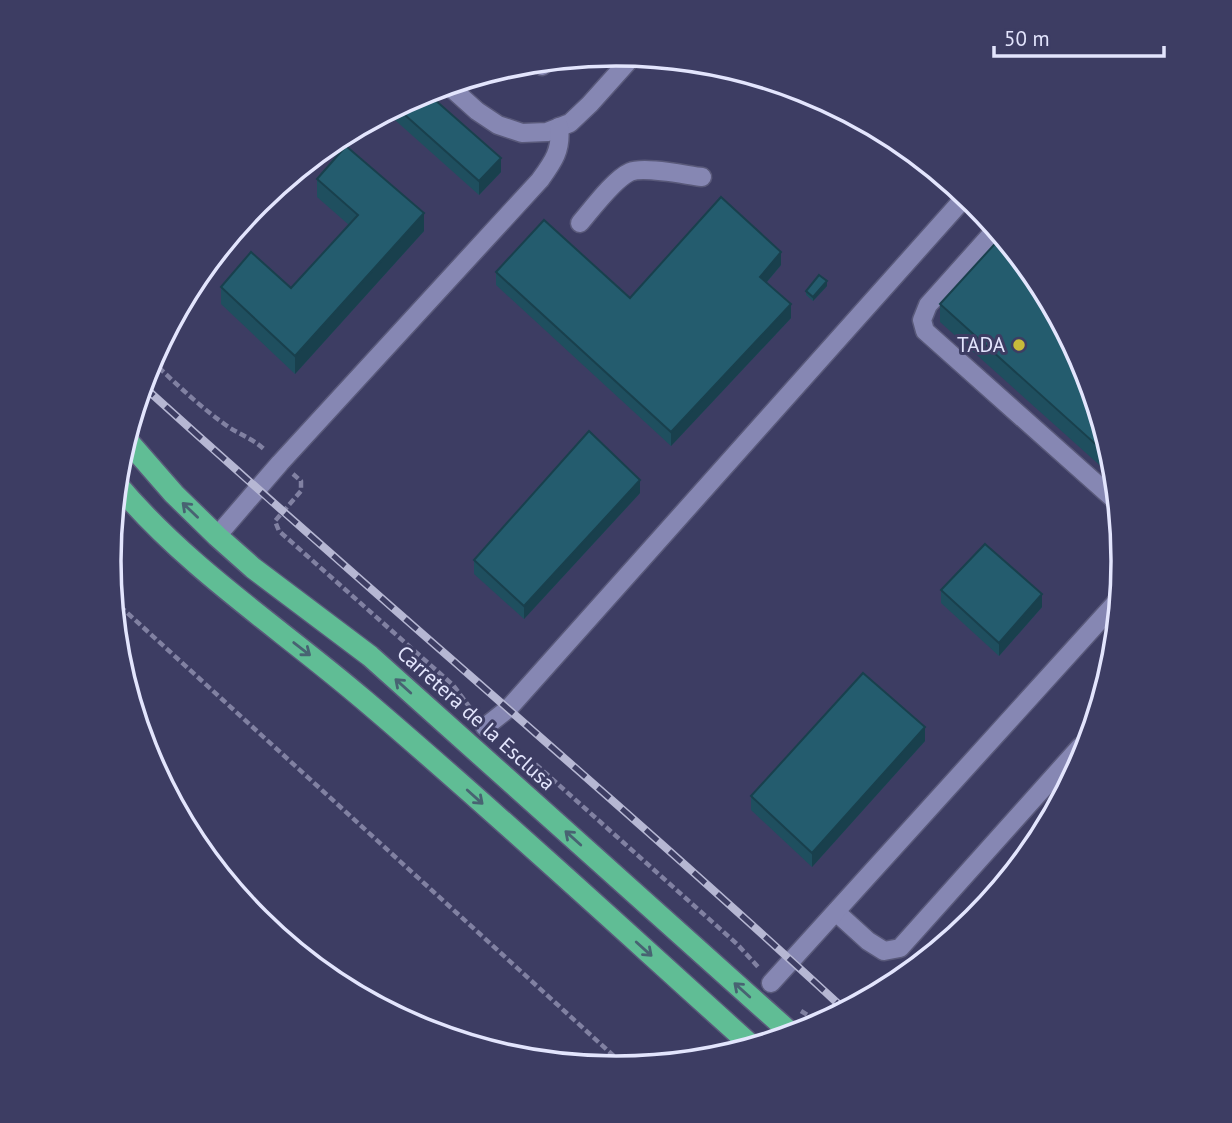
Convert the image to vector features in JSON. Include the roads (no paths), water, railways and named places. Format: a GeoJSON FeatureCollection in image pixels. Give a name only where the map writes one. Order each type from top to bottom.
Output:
{"type":"FeatureCollection","features":[{"type":"Feature","properties":{"kind":"highway","name":"Carretera de la Esclusa"},"geometry":{"type":"LineString","coordinates":[[135,449],[216,536],[253,568],[370,656],[784,1027]]}},
{"type":"Feature","properties":{"kind":"highway"},"geometry":{"type":"LineString","coordinates":[[126,492],[180,550],[418,745],[745,1040]]}},
{"type":"Feature","properties":{"kind":"street"},"geometry":{"type":"LineString","coordinates":[[457,93],[498,125],[522,134],[547,132],[570,123],[577,117],[623,66]]}},
{"type":"Feature","properties":{"kind":"street"},"geometry":{"type":"LineString","coordinates":[[216,536],[540,180],[555,158],[561,140],[559,127]]}},
{"type":"Feature","properties":{"kind":"street"},"geometry":{"type":"LineString","coordinates":[[580,223],[618,181],[632,171],[649,170],[702,177]]}},
{"type":"Feature","properties":{"kind":"street"},"geometry":{"type":"LineString","coordinates":[[485,727],[509,708],[959,204]]}},
{"type":"Feature","properties":{"kind":"street"},"geometry":{"type":"LineString","coordinates":[[989,237],[928,305],[922,320],[925,331],[1106,492]]}},
{"type":"Feature","properties":{"kind":"street"},"geometry":{"type":"LineString","coordinates":[[771,983],[1108,611]]}},
{"type":"Feature","properties":{"kind":"street"},"geometry":{"type":"LineString","coordinates":[[836,912],[868,941],[884,951],[900,948],[1070,759]]}},
{"type":"Feature","properties":{"kind":"railway"},"geometry":{"type":"LineString","coordinates":[[151,393],[672,853],[838,1004]]}},
{"type":"Feature","properties":{"kind":"place","name":"TADA"},"geometry":{"type":"Point","coordinates":[1019,345]}}]}
